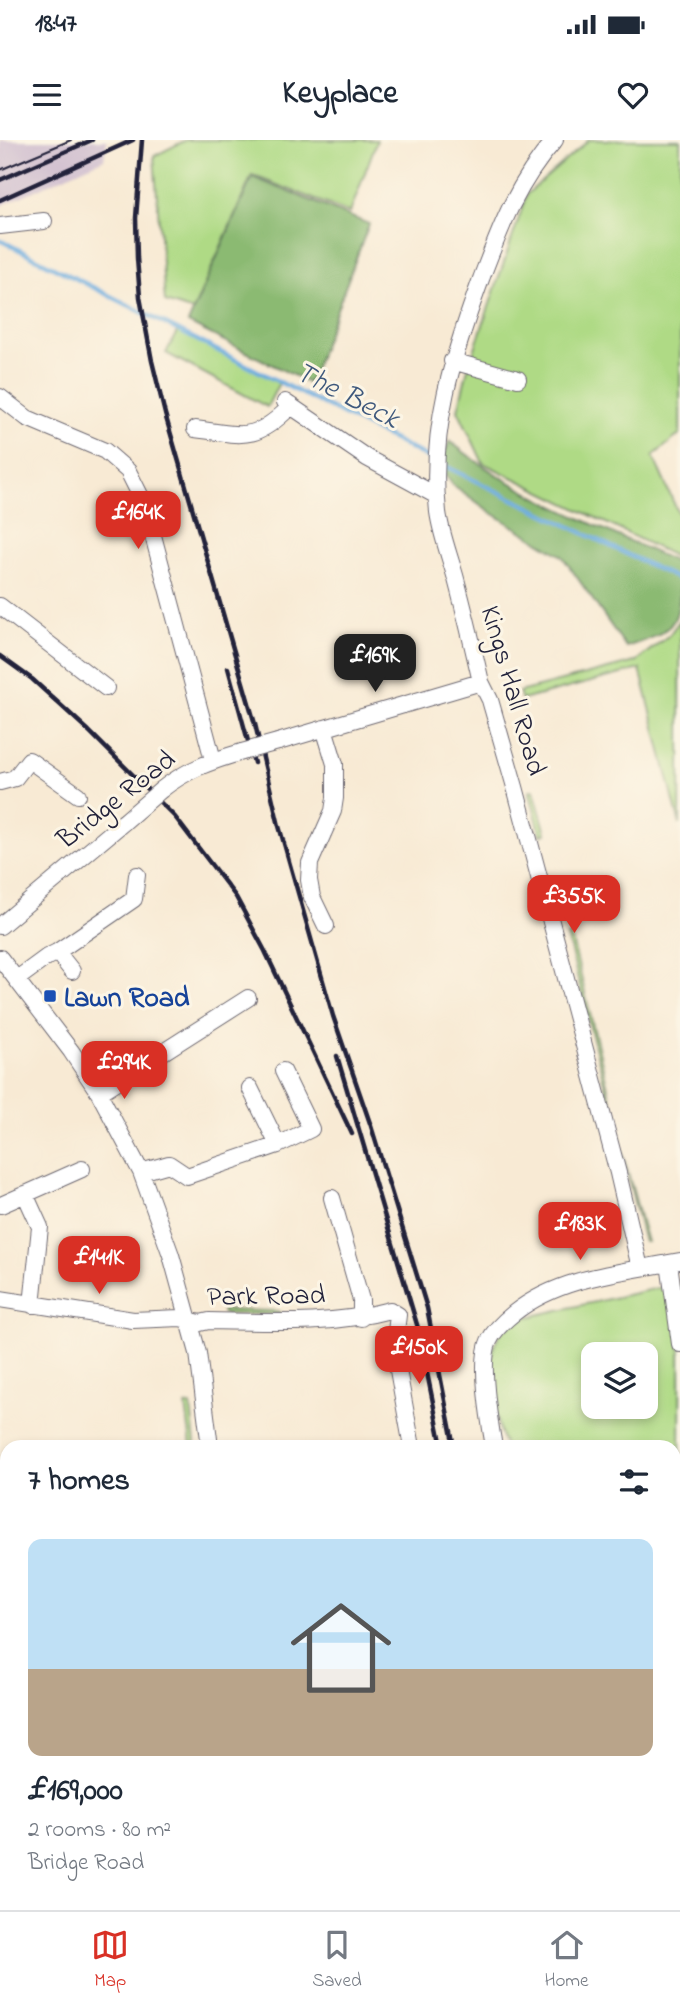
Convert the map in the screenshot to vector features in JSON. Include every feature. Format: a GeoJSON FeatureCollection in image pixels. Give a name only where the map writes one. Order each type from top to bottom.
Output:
{"type":"FeatureCollection","features":[{"type":"Feature","properties":{"kind":"street","name":"Kings Hall Road"},"geometry":{"type":"LineString","coordinates":[[555,140],[533,165],[512,201],[452,361],[436,439],[437,496],[441,525],[481,682],[490,700],[519,800],[618,1173],[640,1268]]}},
{"type":"Feature","properties":{"kind":"street"},"geometry":{"type":"LineString","coordinates":[[0,226],[44,221]]}},
{"type":"Feature","properties":{"kind":"street"},"geometry":{"type":"LineString","coordinates":[[452,361],[518,379]]}},
{"type":"Feature","properties":{"kind":"street"},"geometry":{"type":"LineString","coordinates":[[0,397],[27,418],[105,451],[128,471],[141,497],[151,528],[213,760]]}},
{"type":"Feature","properties":{"kind":"street"},"geometry":{"type":"LineString","coordinates":[[195,429],[252,435],[273,424],[288,404],[367,458],[437,496]]}},
{"type":"Feature","properties":{"kind":"street"},"geometry":{"type":"LineString","coordinates":[[0,606],[106,688]]}},
{"type":"Feature","properties":{"kind":"street","name":"Bridge Road"},"geometry":{"type":"LineString","coordinates":[[0,926],[182,774],[213,760],[481,682]]}},
{"type":"Feature","properties":{"kind":"street"},"geometry":{"type":"LineString","coordinates":[[324,728],[335,764],[333,811],[309,871],[312,897],[326,926]]}},
{"type":"Feature","properties":{"kind":"street"},"geometry":{"type":"LineString","coordinates":[[0,782],[15,778],[29,760],[78,795]]}},
{"type":"Feature","properties":{"kind":"street"},"geometry":{"type":"LineString","coordinates":[[17,979],[134,898],[137,875]]}},
{"type":"Feature","properties":{"kind":"street"},"geometry":{"type":"LineString","coordinates":[[57,952],[72,971]]}},
{"type":"Feature","properties":{"kind":"street"},"geometry":{"type":"LineString","coordinates":[[0,958],[71,1051],[99,1093],[141,1172],[171,1255],[198,1353],[209,1440]]}},
{"type":"Feature","properties":{"kind":"street"},"geometry":{"type":"LineString","coordinates":[[99,1093],[248,998]]}},
{"type":"Feature","properties":{"kind":"street"},"geometry":{"type":"LineString","coordinates":[[141,1172],[169,1164],[187,1176],[278,1145],[311,1129],[282,1071]]}},
{"type":"Feature","properties":{"kind":"street"},"geometry":{"type":"LineString","coordinates":[[250,1088],[278,1145]]}},
{"type":"Feature","properties":{"kind":"street"},"geometry":{"type":"LineString","coordinates":[[1,1205],[82,1169]]}},
{"type":"Feature","properties":{"kind":"street"},"geometry":{"type":"LineString","coordinates":[[25,1194],[40,1227],[32,1305]]}},
{"type":"Feature","properties":{"kind":"street"},"geometry":{"type":"LineString","coordinates":[[332,1198],[361,1300],[361,1318]]}},
{"type":"Feature","properties":{"kind":"street"},"geometry":{"type":"LineString","coordinates":[[493,1440],[485,1374],[486,1350],[489,1341],[503,1322],[535,1298],[562,1286],[675,1262],[680,1344]]}},
{"type":"Feature","properties":{"kind":"street","name":"Park Road"},"geometry":{"type":"LineString","coordinates":[[0,1299],[133,1320],[180,1318],[200,1323],[361,1318],[390,1310],[398,1315],[394,1348],[411,1440]]}},
{"type":"Feature","properties":{"kind":"shaded area"},"geometry":{"type":"Polygon","coordinates":[[[0,140],[107,140],[104,159],[0,206],[0,140]]]}},
{"type":"Feature","properties":{"kind":"green space"},"geometry":{"type":"Polygon","coordinates":[[[186,140],[377,140],[350,213],[252,175],[193,311],[165,302],[154,156],[186,140]]]}},
{"type":"Feature","properties":{"kind":"green space"},"geometry":{"type":"Polygon","coordinates":[[[589,140],[680,140],[680,434],[653,456],[680,517],[680,559],[483,463],[458,410],[467,372],[527,194],[589,140]]]}},
{"type":"Feature","properties":{"kind":"green space"},"geometry":{"type":"Polygon","coordinates":[[[252,177],[369,224],[309,383],[188,323],[252,177]]]}},
{"type":"Feature","properties":{"kind":"green space"},"geometry":{"type":"Polygon","coordinates":[[[178,330],[279,383],[267,407],[166,353],[178,330]]]}},
{"type":"Feature","properties":{"kind":"green space"},"geometry":{"type":"Polygon","coordinates":[[[450,441],[502,478],[531,494],[680,564],[677,612],[667,629],[626,647],[562,556],[492,513],[453,485],[438,465],[450,441]]]}},
{"type":"Feature","properties":{"kind":"green space"},"geometry":{"type":"Polygon","coordinates":[[[680,620],[680,825],[640,669],[522,700],[519,692],[635,662],[669,635],[680,620]]]}},
{"type":"Feature","properties":{"kind":"green space"},"geometry":{"type":"Polygon","coordinates":[[[529,790],[534,790],[546,833],[541,835],[529,790]]]}},
{"type":"Feature","properties":{"kind":"green space"},"geometry":{"type":"Polygon","coordinates":[[[571,935],[615,1117],[613,1118],[567,936],[571,935]]]}},
{"type":"Feature","properties":{"kind":"green space"},"geometry":{"type":"Polygon","coordinates":[[[619,1140],[647,1242],[644,1242],[619,1140]]]}},
{"type":"Feature","properties":{"kind":"green space"},"geometry":{"type":"Polygon","coordinates":[[[680,1283],[680,1440],[503,1440],[494,1406],[491,1373],[495,1345],[503,1331],[528,1317],[680,1283]]]}},
{"type":"Feature","properties":{"kind":"green space"},"geometry":{"type":"Polygon","coordinates":[[[222,1310],[279,1311],[280,1314],[223,1314],[222,1310]]]}},
{"type":"Feature","properties":{"kind":"green space"},"geometry":{"type":"Polygon","coordinates":[[[186,1405],[191,1406],[195,1440],[190,1440],[186,1405]]]}},
{"type":"Feature","properties":{"kind":"waterway","name":"The Beck"},"geometry":{"type":"LineString","coordinates":[[0,240],[433,460]]}},
{"type":"Feature","properties":{"kind":"waterway","name":"The Beck"},"geometry":{"type":"LineString","coordinates":[[441,464],[680,580]]}},
{"type":"Feature","properties":{"kind":"tram line"},"geometry":{"type":"LineString","coordinates":[[0,170],[71,140]]}},
{"type":"Feature","properties":{"kind":"railway"},"geometry":{"type":"LineString","coordinates":[[0,180],[92,140]]}},
{"type":"Feature","properties":{"kind":"railway"},"geometry":{"type":"LineString","coordinates":[[0,200],[133,140]]}},
{"type":"Feature","properties":{"kind":"railway"},"geometry":{"type":"LineString","coordinates":[[142,140],[136,218],[137,258],[140,297],[152,361],[255,724],[279,826],[333,1016],[371,1126],[427,1308],[453,1440]]}},
{"type":"Feature","properties":{"kind":"railway"},"geometry":{"type":"LineString","coordinates":[[0,656],[32,679],[89,731],[175,817],[236,897],[265,951],[352,1134]]}},
{"type":"Feature","properties":{"kind":"railway"},"geometry":{"type":"LineString","coordinates":[[228,668],[254,763]]}},
{"type":"Feature","properties":{"kind":"railway"},"geometry":{"type":"LineString","coordinates":[[337,1056],[418,1328],[441,1440]]}},
{"type":"Feature","properties":{"kind":"place","name":"Lawn Road"},"geometry":{"type":"Point","coordinates":[50,996]}}]}
